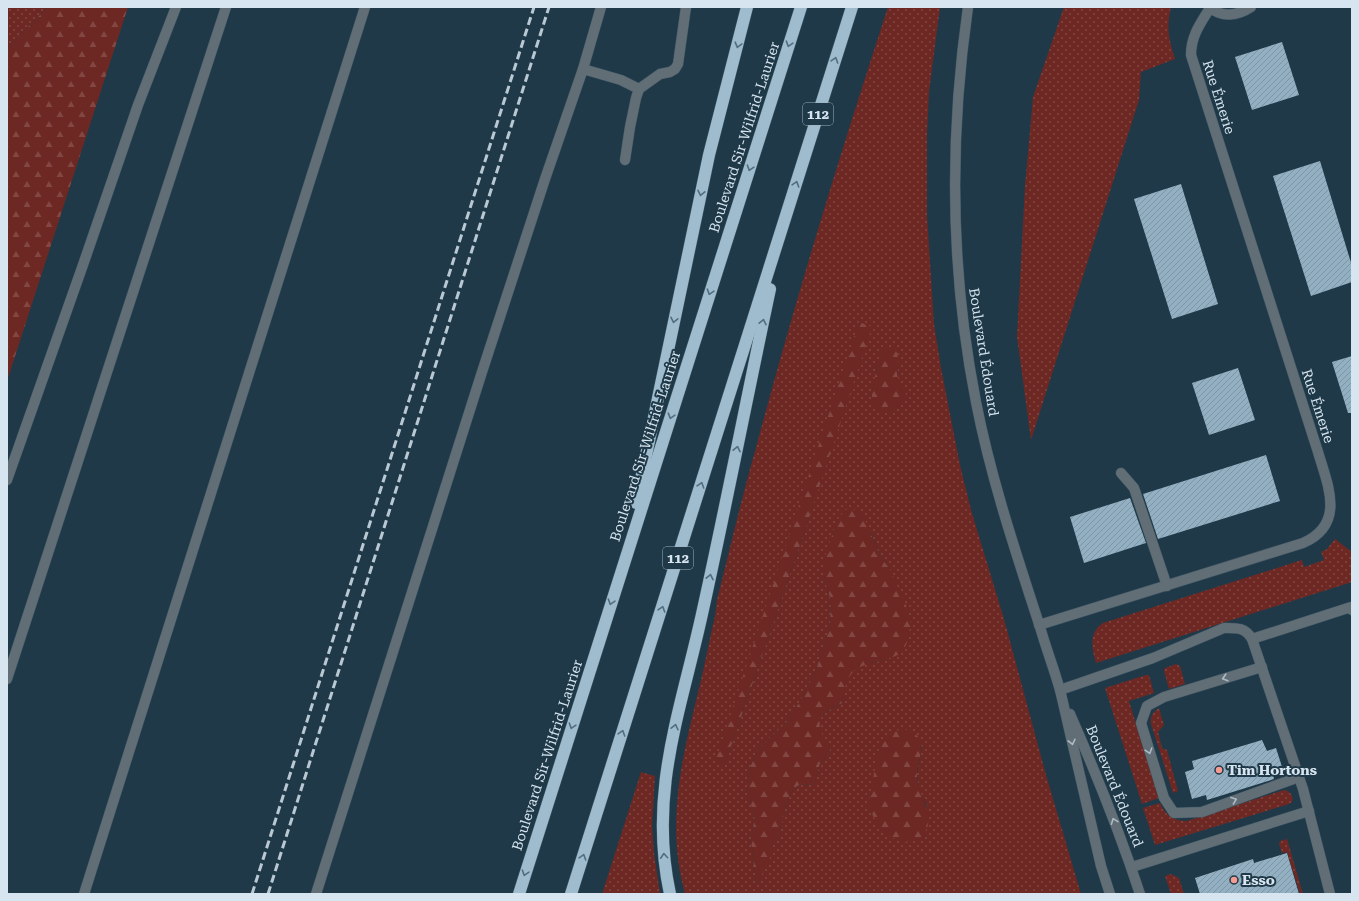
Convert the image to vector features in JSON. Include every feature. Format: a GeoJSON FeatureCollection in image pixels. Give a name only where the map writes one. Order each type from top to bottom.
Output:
{"type":"FeatureCollection","features":[{"type":"Feature","properties":{"kind":"highway"},"geometry":{"type":"LineString","coordinates":[[623,565],[709,155],[748,7]]}},
{"type":"Feature","properties":{"kind":"highway","name":"Boulevard Sir-Wilfrid-Laurier"},"geometry":{"type":"LineString","coordinates":[[519,894],[801,7]]}},
{"type":"Feature","properties":{"kind":"highway","name":"112"},"geometry":{"type":"LineString","coordinates":[[571,894],[852,7]]}},
{"type":"Feature","properties":{"kind":"highway"},"geometry":{"type":"LineString","coordinates":[[670,894],[665,865],[663,832],[663,792],[666,770],[678,713],[702,615],[784,221]]}},
{"type":"Feature","properties":{"kind":"street"},"geometry":{"type":"LineString","coordinates":[[7,480],[82,269],[138,105],[176,7]]}},
{"type":"Feature","properties":{"kind":"street"},"geometry":{"type":"LineString","coordinates":[[7,679],[226,7]]}},
{"type":"Feature","properties":{"kind":"street"},"geometry":{"type":"LineString","coordinates":[[84,894],[365,7]]}},
{"type":"Feature","properties":{"kind":"street"},"geometry":{"type":"LineString","coordinates":[[316,894],[482,372],[545,179],[583,69],[601,7]]}},
{"type":"Feature","properties":{"kind":"street"},"geometry":{"type":"LineString","coordinates":[[625,160],[630,127],[639,89],[660,74],[670,72],[675,69],[678,64],[686,7]]}},
{"type":"Feature","properties":{"kind":"street","name":"Boulevard Édouard"},"geometry":{"type":"LineString","coordinates":[[968,7],[961,63],[955,161],[959,288],[966,344],[976,403],[988,454],[1005,518],[1060,690],[1101,866],[1110,894]]}},
{"type":"Feature","properties":{"kind":"street","name":"Rue Émerie"},"geometry":{"type":"LineString","coordinates":[[1039,625],[1167,586],[1309,540],[1320,532],[1325,526],[1330,513],[1331,506],[1329,490],[1191,55],[1194,35],[1210,8],[1220,13],[1231,15],[1251,7]]}},
{"type":"Feature","properties":{"kind":"street"},"geometry":{"type":"LineString","coordinates":[[583,69],[621,80],[639,89]]}},
{"type":"Feature","properties":{"kind":"street"},"geometry":{"type":"LineString","coordinates":[[1120,473],[1134,488],[1167,586]]}},
{"type":"Feature","properties":{"kind":"street"},"geometry":{"type":"LineString","coordinates":[[1252,639],[1351,607],[1352,610]]}},
{"type":"Feature","properties":{"kind":"street"},"geometry":{"type":"LineString","coordinates":[[1060,690],[1153,658],[1224,628],[1234,628],[1248,632],[1262,667],[1299,777],[1330,894]]}},
{"type":"Feature","properties":{"kind":"street"},"geometry":{"type":"LineString","coordinates":[[1262,667],[1164,697],[1147,706],[1140,723],[1164,798],[1174,813],[1202,812],[1299,777]]}},
{"type":"Feature","properties":{"kind":"street","name":"Boulevard Édouard"},"geometry":{"type":"LineString","coordinates":[[1060,690],[1092,764],[1132,868],[1140,894]]}},
{"type":"Feature","properties":{"kind":"street"},"geometry":{"type":"LineString","coordinates":[[1132,868],[1309,811]]}},
{"type":"Feature","properties":{"kind":"green space"},"geometry":{"type":"Polygon","coordinates":[[[7,7],[48,7],[7,48],[7,7]]]}},
{"type":"Feature","properties":{"kind":"green space"},"geometry":{"type":"Polygon","coordinates":[[[48,7],[128,7],[7,381],[7,48],[48,7]]]}},
{"type":"Feature","properties":{"kind":"green space"},"geometry":{"type":"Polygon","coordinates":[[[888,7],[940,7],[929,92],[927,134],[927,215],[934,324],[960,465],[971,510],[1004,619],[1046,775],[1081,894],[685,894],[679,868],[677,843],[676,818],[678,793],[686,743],[715,616],[717,600],[746,483],[787,334],[836,170],[888,7]],[[871,326],[716,762],[725,764],[803,536],[871,326]],[[899,364],[877,365],[872,391],[894,412],[905,396],[905,393],[897,379],[899,364]],[[833,531],[824,577],[831,601],[830,627],[816,670],[801,700],[786,723],[758,749],[751,765],[747,784],[748,797],[755,816],[751,841],[756,883],[771,854],[771,847],[780,832],[786,804],[794,788],[801,784],[814,785],[820,763],[828,755],[830,749],[820,732],[819,722],[821,717],[842,703],[847,680],[855,669],[866,664],[885,660],[890,569],[881,558],[871,533],[833,531]],[[922,746],[879,749],[869,805],[927,807],[919,790],[917,774],[922,746]]]}},
{"type":"Feature","properties":{"kind":"green space"},"geometry":{"type":"Polygon","coordinates":[[[1064,7],[1171,7],[1169,34],[1175,59],[1141,72],[1139,100],[1031,440],[1017,337],[1025,186],[1033,97],[1064,7]]]}},
{"type":"Feature","properties":{"kind":"green space"},"geometry":{"type":"Polygon","coordinates":[[[859,322],[872,327],[803,536],[725,764],[715,762],[859,322]]]}},
{"type":"Feature","properties":{"kind":"green space"},"geometry":{"type":"Polygon","coordinates":[[[888,347],[896,348],[899,364],[897,374],[906,395],[894,412],[886,413],[876,410],[872,404],[872,391],[880,353],[888,347]]]}},
{"type":"Feature","properties":{"kind":"green space"},"geometry":{"type":"Polygon","coordinates":[[[853,509],[863,515],[881,558],[890,569],[908,610],[911,624],[906,645],[900,654],[855,669],[847,680],[842,703],[826,712],[822,717],[820,727],[830,749],[828,755],[820,763],[814,785],[801,784],[794,788],[786,804],[780,832],[771,847],[768,865],[756,883],[751,841],[755,816],[748,797],[747,784],[751,765],[758,749],[786,723],[801,700],[816,670],[830,627],[831,601],[824,577],[823,563],[837,520],[845,510],[853,509]]]}},
{"type":"Feature","properties":{"kind":"green space"},"geometry":{"type":"Polygon","coordinates":[[[1335,539],[1352,552],[1352,582],[1096,663],[1093,652],[1093,636],[1098,627],[1103,623],[1302,560],[1304,567],[1324,560],[1321,552],[1327,549],[1335,539]]]}},
{"type":"Feature","properties":{"kind":"green space"},"geometry":{"type":"Polygon","coordinates":[[[1176,664],[1180,666],[1185,684],[1169,689],[1164,671],[1165,668],[1176,664]]]}},
{"type":"Feature","properties":{"kind":"green space"},"geometry":{"type":"Polygon","coordinates":[[[1149,675],[1154,693],[1129,701],[1159,798],[1142,804],[1105,688],[1149,675]]]}},
{"type":"Feature","properties":{"kind":"green space"},"geometry":{"type":"Polygon","coordinates":[[[1159,708],[1164,725],[1158,732],[1162,748],[1167,750],[1178,791],[1173,793],[1151,724],[1152,714],[1159,708]]]}},
{"type":"Feature","properties":{"kind":"green space"},"geometry":{"type":"Polygon","coordinates":[[[902,729],[910,730],[918,736],[921,743],[917,774],[920,790],[928,815],[926,830],[921,837],[909,842],[899,841],[888,834],[873,816],[869,804],[877,756],[880,748],[887,736],[902,729]]]}},
{"type":"Feature","properties":{"kind":"green space"},"geometry":{"type":"Polygon","coordinates":[[[641,772],[655,776],[652,826],[660,894],[602,894],[641,772]]]}},
{"type":"Feature","properties":{"kind":"green space"},"geometry":{"type":"Polygon","coordinates":[[[1284,790],[1288,791],[1292,796],[1292,802],[1289,804],[1155,845],[1143,808],[1160,803],[1164,811],[1170,816],[1178,820],[1187,821],[1284,790]]]}},
{"type":"Feature","properties":{"kind":"green space"},"geometry":{"type":"Polygon","coordinates":[[[1287,839],[1303,894],[1300,894],[1287,852],[1282,853],[1279,843],[1280,841],[1287,839]]]}},
{"type":"Feature","properties":{"kind":"green space"},"geometry":{"type":"Polygon","coordinates":[[[1171,874],[1179,878],[1184,894],[1171,894],[1165,876],[1171,874]]]}},
{"type":"Feature","properties":{"kind":"building"},"geometry":{"type":"Polygon","coordinates":[[[1282,42],[1299,95],[1252,110],[1235,57],[1282,42]]]}},
{"type":"Feature","properties":{"kind":"building"},"geometry":{"type":"Polygon","coordinates":[[[1320,161],[1352,266],[1352,282],[1311,296],[1273,176],[1320,161]]]}},
{"type":"Feature","properties":{"kind":"building"},"geometry":{"type":"Polygon","coordinates":[[[1181,184],[1218,304],[1172,319],[1134,199],[1181,184]]]}},
{"type":"Feature","properties":{"kind":"building"},"geometry":{"type":"Polygon","coordinates":[[[1352,356],[1352,413],[1348,413],[1332,362],[1352,356]]]}},
{"type":"Feature","properties":{"kind":"building"},"geometry":{"type":"Polygon","coordinates":[[[1238,368],[1255,420],[1209,435],[1192,383],[1238,368]]]}},
{"type":"Feature","properties":{"kind":"building"},"geometry":{"type":"Polygon","coordinates":[[[1266,455],[1280,501],[1158,539],[1143,494],[1266,455]]]}},
{"type":"Feature","properties":{"kind":"building"},"geometry":{"type":"Polygon","coordinates":[[[1130,498],[1146,543],[1084,563],[1070,517],[1130,498]]]}},
{"type":"Feature","properties":{"kind":"building"},"geometry":{"type":"Polygon","coordinates":[[[1262,740],[1267,751],[1276,748],[1283,770],[1273,773],[1274,779],[1207,800],[1206,795],[1192,799],[1185,772],[1194,769],[1192,761],[1262,740]]]}},
{"type":"Feature","properties":{"kind":"building"},"geometry":{"type":"Polygon","coordinates":[[[1287,853],[1299,894],[1200,894],[1195,878],[1253,859],[1254,863],[1287,853]]]}},
{"type":"Feature","properties":{"kind":"railway"},"geometry":{"type":"LineString","coordinates":[[252,894],[534,7]]}},
{"type":"Feature","properties":{"kind":"railway"},"geometry":{"type":"LineString","coordinates":[[268,894],[549,7]]}},
{"type":"Feature","properties":{"kind":"place","name":"Tim Hortons"},"geometry":{"type":"Point","coordinates":[1219,770]}},
{"type":"Feature","properties":{"kind":"place","name":"Esso"},"geometry":{"type":"Point","coordinates":[1234,880]}}]}
